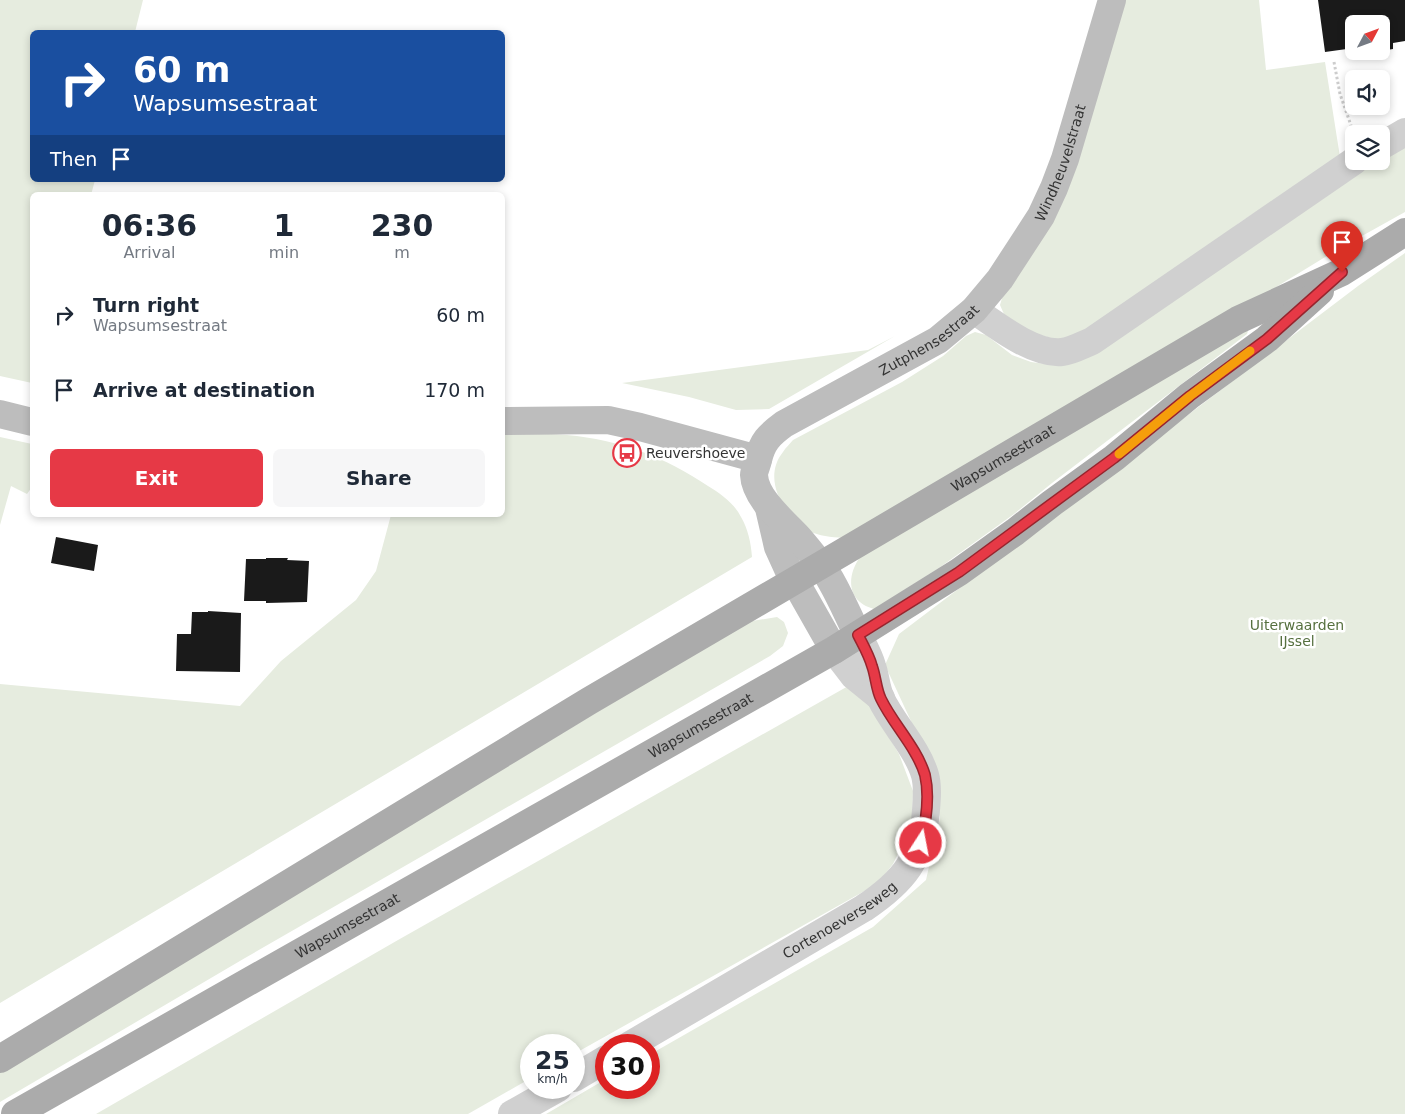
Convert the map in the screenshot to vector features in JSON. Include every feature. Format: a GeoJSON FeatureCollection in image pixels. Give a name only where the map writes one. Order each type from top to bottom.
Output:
{"type":"FeatureCollection","features":[{"type":"Feature","properties":{"kind":"main road","name":"Wapsumsestraat"},"geometry":{"type":"LineString","coordinates":[[0,1058],[589,701],[1238,320],[1342,272],[1405,232]]}},
{"type":"Feature","properties":{"kind":"main road","name":"Wapsumsestraat"},"geometry":{"type":"LineString","coordinates":[[15,1114],[834,650],[959,572],[1114,458],[1190,396],[1267,339],[1342,272]]}},
{"type":"Feature","properties":{"kind":"street","name":"Windheuvelstraat"},"geometry":{"type":"LineString","coordinates":[[974,310],[1000,279],[1022,246],[1041,216],[1054,188],[1065,159],[1112,0]]}},
{"type":"Feature","properties":{"kind":"street"},"geometry":{"type":"LineString","coordinates":[[1390,141],[1405,132]]}},
{"type":"Feature","properties":{"kind":"street","name":"Zutphensestraat"},"geometry":{"type":"LineString","coordinates":[[758,458],[760,449],[765,441],[784,424],[938,340],[974,310],[1001,328],[1043,350],[1062,352],[1092,341],[1345,167]]}},
{"type":"Feature","properties":{"kind":"street"},"geometry":{"type":"LineString","coordinates":[[0,414],[30,422]]}},
{"type":"Feature","properties":{"kind":"street"},"geometry":{"type":"LineString","coordinates":[[505,421],[608,420],[758,458]]}},
{"type":"Feature","properties":{"kind":"street","name":"Cortenoeverseweg"},"geometry":{"type":"LineString","coordinates":[[649,1034],[864,908],[884,894],[902,878],[913,860],[921,843],[925,826],[927,794],[925,775],[918,759],[881,698],[872,664],[827,575],[799,538],[769,508],[756,485],[754,474],[758,458]]}},
{"type":"Feature","properties":{"kind":"street","name":"Cortenoeverseweg"},"geometry":{"type":"LineString","coordinates":[[769,508],[778,547],[794,582],[834,650],[854,676],[881,698]]}},
{"type":"Feature","properties":{"kind":"street"},"geometry":{"type":"LineString","coordinates":[[512,1114],[539,1099]]}},
{"type":"Feature","properties":{"kind":"path"},"geometry":{"type":"LineString","coordinates":[[1334,62],[1340,94],[1351,125]]}},
{"type":"Feature","properties":{"kind":"green space"},"geometry":{"type":"Polygon","coordinates":[[[0,0],[143,0],[136,30],[30,30],[30,182],[94,182],[92,192],[30,192],[30,383],[0,376],[0,0]]]}},
{"type":"Feature","properties":{"kind":"green space"},"geometry":{"type":"Polygon","coordinates":[[[1121,0],[1259,0],[1266,70],[1325,62],[1340,157],[1239,223],[1173,277],[1089,335],[1058,340],[1037,334],[1007,321],[1000,305],[1005,288],[1121,0]]]}},
{"type":"Feature","properties":{"kind":"green space"},"geometry":{"type":"Polygon","coordinates":[[[1405,146],[1405,212],[1335,251],[1216,324],[843,538],[821,535],[807,530],[782,503],[775,486],[775,469],[784,450],[793,440],[902,382],[943,356],[966,336],[975,332],[986,335],[1012,355],[1031,362],[1052,365],[1364,170],[1390,170],[1390,154],[1405,146]]]}},
{"type":"Feature","properties":{"kind":"green space","name":"Uiterwaarden IJssel"},"geometry":{"type":"Polygon","coordinates":[[[1405,253],[1405,1114],[546,1114],[572,1099],[585,1099],[585,1091],[595,1085],[595,1099],[660,1099],[660,1049],[873,927],[926,880],[940,818],[929,760],[885,665],[899,634],[1358,286],[1405,253]]]}},
{"type":"Feature","properties":{"kind":"green space"},"geometry":{"type":"Polygon","coordinates":[[[1246,329],[1248,331],[1247,334],[1014,514],[939,568],[874,609],[858,601],[854,595],[851,580],[855,565],[860,557],[1246,329]]]}},
{"type":"Feature","properties":{"kind":"green space"},"geometry":{"type":"Polygon","coordinates":[[[895,336],[769,409],[736,410],[689,397],[622,383],[868,350],[895,336]]]}},
{"type":"Feature","properties":{"kind":"green space"},"geometry":{"type":"Polygon","coordinates":[[[505,434],[551,434],[587,437],[624,446],[658,458],[718,492],[735,507],[747,531],[752,557],[0,1003],[0,684],[240,706],[281,661],[356,600],[376,571],[390,517],[505,517],[505,434]]]}},
{"type":"Feature","properties":{"kind":"green space"},"geometry":{"type":"Polygon","coordinates":[[[0,437],[30,444],[30,490],[27,494],[11,486],[0,525],[0,437]]]}},
{"type":"Feature","properties":{"kind":"green space"},"geometry":{"type":"Polygon","coordinates":[[[777,617],[784,622],[788,633],[783,646],[770,656],[245,958],[0,1102],[0,1070],[230,934],[746,622],[777,617]]]}},
{"type":"Feature","properties":{"kind":"green space"},"geometry":{"type":"Polygon","coordinates":[[[850,685],[872,708],[899,754],[913,791],[912,825],[893,864],[877,884],[610,1034],[595,1034],[595,1042],[585,1048],[585,1034],[520,1034],[520,1084],[468,1114],[96,1114],[398,940],[850,685]]]}},
{"type":"Feature","properties":{"kind":"building"},"geometry":{"type":"Polygon","coordinates":[[[1318,0],[1405,0],[1405,41],[1393,43],[1393,49],[1390,50],[1390,15],[1345,15],[1345,49],[1325,52],[1318,0]]]}},
{"type":"Feature","properties":{"kind":"building"},"geometry":{"type":"Polygon","coordinates":[[[56,537],[98,545],[94,571],[51,563],[56,537]]]}},
{"type":"Feature","properties":{"kind":"building"},"geometry":{"type":"Polygon","coordinates":[[[288,558],[287,560],[309,561],[307,602],[266,603],[266,601],[244,601],[246,559],[288,558]]]}},
{"type":"Feature","properties":{"kind":"building"},"geometry":{"type":"Polygon","coordinates":[[[192,612],[241,613],[240,672],[176,671],[177,634],[191,634],[192,612]]]}},
{"type":"Feature","properties":{"kind":"slow traffic"},"geometry":{"type":"LineString","coordinates":[[1119,454],[1190,396],[1250,351]]}},
{"type":"Feature","properties":{"kind":"place","name":"Reuvershoeve"},"geometry":{"type":"Point","coordinates":[627,453]}},
{"type":"Feature","properties":{"kind":"route"},"geometry":{"type":"LineString","coordinates":[[921,843],[926,811],[925,775],[918,759],[881,698],[872,664],[858,635],[959,572],[1114,458],[1190,396],[1267,339],[1342,272]]}}]}
